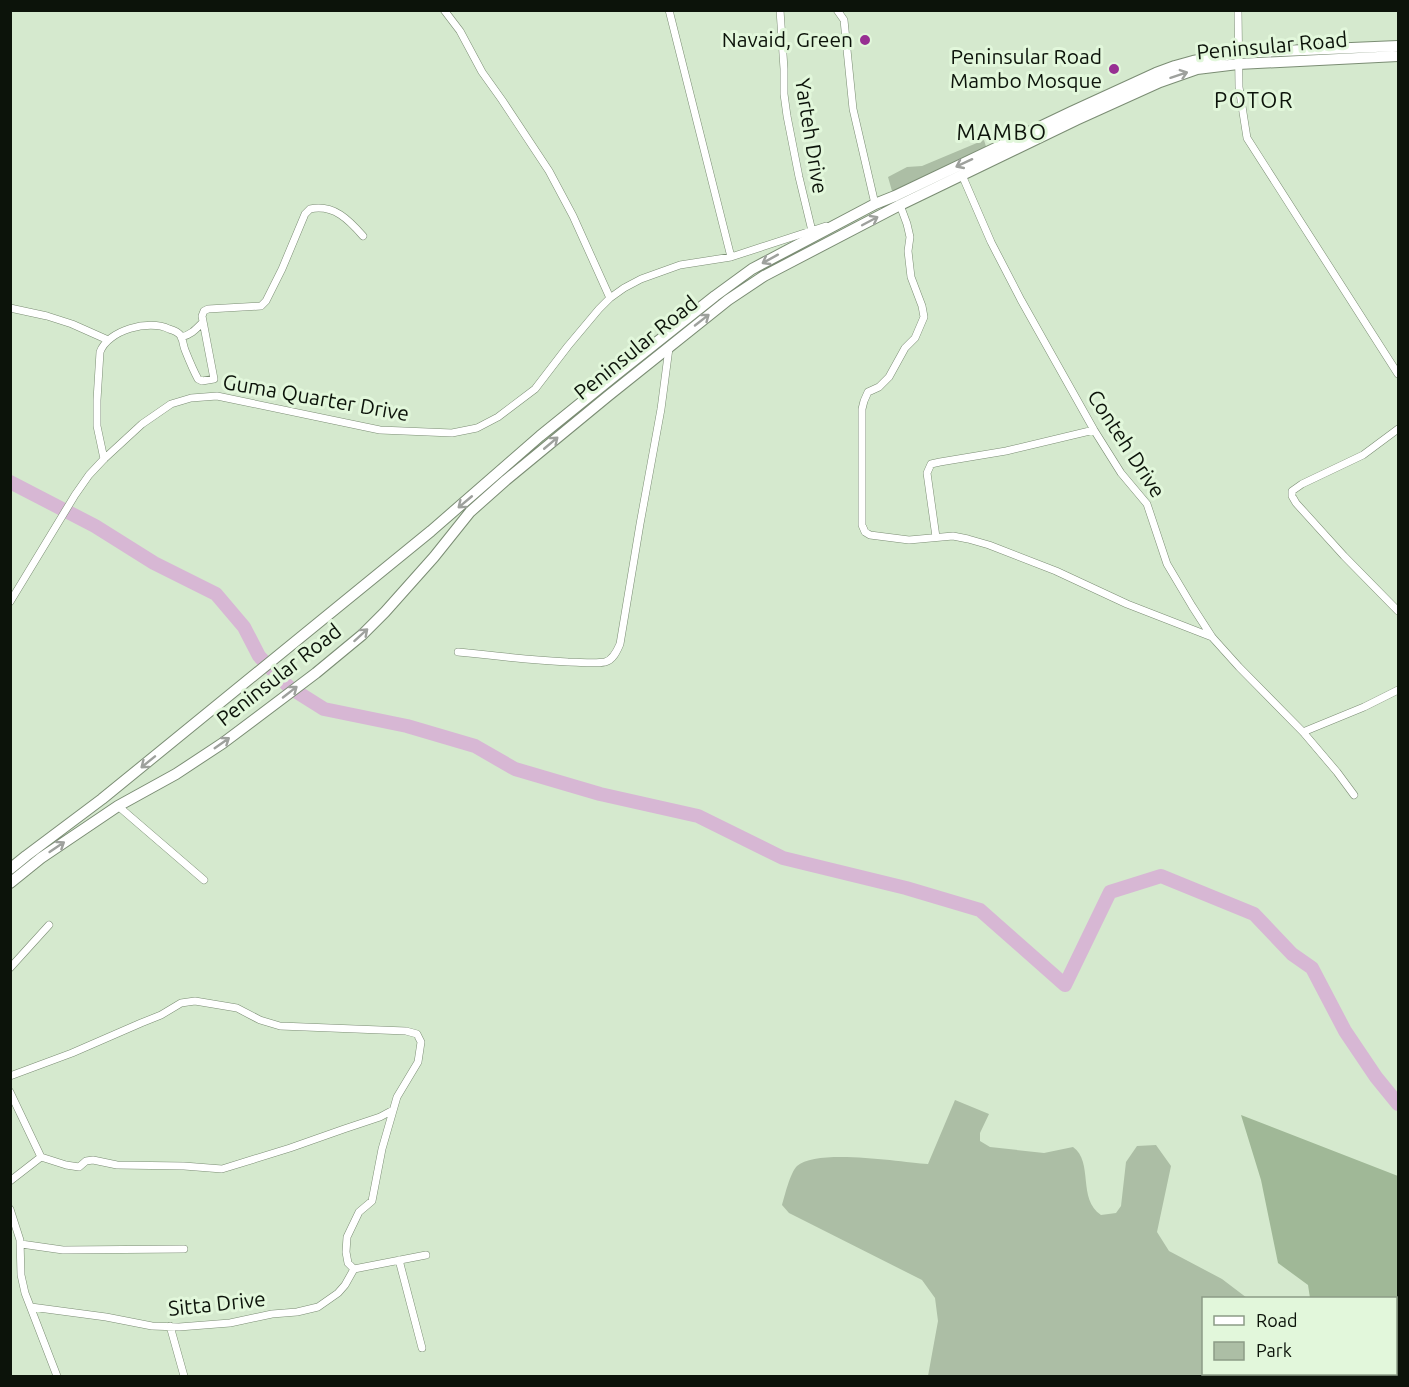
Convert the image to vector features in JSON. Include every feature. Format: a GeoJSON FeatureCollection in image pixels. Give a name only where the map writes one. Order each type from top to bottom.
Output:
{"type":"FeatureCollection","features":[{"type":"Feature","properties":{"kind":"main road","name":"Peninsular Road"},"geometry":{"type":"LineString","coordinates":[[10,868],[102,799],[431,531],[540,436],[752,269],[875,204],[1074,116],[1197,69],[1238,58],[1398,46]]}},
{"type":"Feature","properties":{"kind":"main road","name":"Peninsular Road"},"geometry":{"type":"LineString","coordinates":[[1238,58],[1398,56]]}},
{"type":"Feature","properties":{"kind":"main road","name":"Peninsular Road"},"geometry":{"type":"LineString","coordinates":[[10,883],[41,858],[118,806],[176,774],[223,743],[316,673],[362,635],[385,612],[470,513],[513,474],[728,300],[765,276],[1074,116]]}},
{"type":"Feature","properties":{"kind":"street"},"geometry":{"type":"LineString","coordinates":[[444,10],[460,31],[482,72],[549,171],[573,216],[610,298]]}},
{"type":"Feature","properties":{"kind":"street"},"geometry":{"type":"LineString","coordinates":[[669,10],[731,257]]}},
{"type":"Feature","properties":{"kind":"street","name":"Yarteh Drive"},"geometry":{"type":"LineString","coordinates":[[780,10],[787,116],[812,231]]}},
{"type":"Feature","properties":{"kind":"street"},"geometry":{"type":"LineString","coordinates":[[837,10],[844,20],[853,109],[875,204]]}},
{"type":"Feature","properties":{"kind":"street"},"geometry":{"type":"LineString","coordinates":[[1238,10],[1239,87],[1247,138],[1398,374]]}},
{"type":"Feature","properties":{"kind":"street","name":"Conteh Drive"},"geometry":{"type":"LineString","coordinates":[[962,175],[991,242],[1021,300],[1094,430],[1121,473],[1147,504],[1167,564],[1212,637],[1303,732],[1354,795]]}},
{"type":"Feature","properties":{"kind":"street"},"geometry":{"type":"LineString","coordinates":[[900,205],[908,224],[910,237],[908,251],[911,277],[924,317],[915,338],[905,348],[889,377],[879,387],[868,392],[864,401],[862,409],[862,525],[865,532],[870,535],[909,540],[953,536],[968,538],[1056,571],[1127,603],[1212,637]]}},
{"type":"Feature","properties":{"kind":"street"},"geometry":{"type":"LineString","coordinates":[[104,459],[97,426],[97,400],[100,352],[108,340],[136,326],[152,324],[164,326],[181,337],[198,379],[202,381],[214,379],[202,316],[204,311],[261,306],[266,301],[282,269],[305,214],[310,209],[326,208],[336,212],[348,219],[363,236]]}},
{"type":"Feature","properties":{"kind":"street","name":"Guma Quarter Drive"},"geometry":{"type":"LineString","coordinates":[[10,602],[89,475],[142,424],[156,413],[181,400],[217,396],[380,430],[452,433],[477,428],[498,417],[535,389],[568,346],[610,298],[624,288],[641,279],[680,265],[731,257],[827,226],[833,227]]}},
{"type":"Feature","properties":{"kind":"street"},"geometry":{"type":"LineString","coordinates":[[833,227],[839,237]]}},
{"type":"Feature","properties":{"kind":"street"},"geometry":{"type":"LineString","coordinates":[[10,308],[72,324],[108,340]]}},
{"type":"Feature","properties":{"kind":"street"},"geometry":{"type":"LineString","coordinates":[[181,337],[194,332],[203,322]]}},
{"type":"Feature","properties":{"kind":"street"},"geometry":{"type":"LineString","coordinates":[[458,652],[528,660],[588,663],[606,662],[617,651],[661,409],[669,348]]}},
{"type":"Feature","properties":{"kind":"street"},"geometry":{"type":"LineString","coordinates":[[1398,429],[1363,456],[1302,484],[1292,491],[1292,496],[1344,556],[1398,611]]}},
{"type":"Feature","properties":{"kind":"street"},"geometry":{"type":"LineString","coordinates":[[936,537],[927,473],[931,464],[1006,451],[1094,430]]}},
{"type":"Feature","properties":{"kind":"street"},"geometry":{"type":"LineString","coordinates":[[1303,732],[1398,690]]}},
{"type":"Feature","properties":{"kind":"street"},"geometry":{"type":"LineString","coordinates":[[118,806],[204,880]]}},
{"type":"Feature","properties":{"kind":"street"},"geometry":{"type":"LineString","coordinates":[[10,968],[49,925]]}},
{"type":"Feature","properties":{"kind":"street"},"geometry":{"type":"LineString","coordinates":[[10,1076],[72,1053],[161,1015],[181,1003],[195,1001],[237,1008],[260,1020],[280,1026],[406,1031],[417,1034],[421,1042],[418,1062],[397,1097],[382,1149],[372,1201],[359,1212],[347,1237],[346,1252],[348,1263],[354,1269],[426,1255]]}},
{"type":"Feature","properties":{"kind":"street"},"geometry":{"type":"LineString","coordinates":[[10,1092],[41,1157],[79,1167],[86,1161],[93,1160],[117,1165],[222,1168],[290,1148],[380,1117],[393,1110]]}},
{"type":"Feature","properties":{"kind":"street"},"geometry":{"type":"LineString","coordinates":[[10,1181],[41,1157]]}},
{"type":"Feature","properties":{"kind":"street"},"geometry":{"type":"LineString","coordinates":[[10,1209],[21,1244],[21,1275],[25,1293],[57,1377]]}},
{"type":"Feature","properties":{"kind":"street"},"geometry":{"type":"LineString","coordinates":[[21,1244],[63,1250],[184,1249]]}},
{"type":"Feature","properties":{"kind":"street"},"geometry":{"type":"LineString","coordinates":[[399,1260],[422,1348]]}},
{"type":"Feature","properties":{"kind":"street","name":"Sitta Drive"},"geometry":{"type":"LineString","coordinates":[[31,1307],[152,1326],[230,1323],[318,1307],[338,1293],[354,1269]]}},
{"type":"Feature","properties":{"kind":"street"},"geometry":{"type":"LineString","coordinates":[[170,1326],[184,1377]]}},
{"type":"Feature","properties":{"kind":"green space"},"geometry":{"type":"Polygon","coordinates":[[[984,140],[988,153],[894,198],[888,177],[907,167],[922,166],[984,140]]]}},
{"type":"Feature","properties":{"kind":"green space"},"geometry":{"type":"Polygon","coordinates":[[[955,1100],[989,1114],[980,1133],[980,1141],[990,1147],[1044,1153],[1073,1147],[1083,1162],[1089,1200],[1101,1215],[1116,1213],[1121,1206],[1126,1162],[1137,1146],[1156,1145],[1171,1166],[1157,1232],[1169,1251],[1222,1279],[1246,1297],[1202,1297],[1202,1375],[1314,1376],[928,1376],[938,1321],[935,1298],[922,1280],[789,1213],[782,1205],[794,1169],[807,1161],[840,1157],[928,1164],[955,1100]]]}},
{"type":"Feature","properties":{"kind":"green space"},"geometry":{"type":"Polygon","coordinates":[[[1241,1115],[1398,1176],[1398,1376],[1319,1376],[1397,1375],[1397,1297],[1310,1297],[1308,1285],[1278,1263],[1261,1180],[1241,1115]]]}},
{"type":"Feature","properties":{"kind":"waterway"},"geometry":{"type":"LineString","coordinates":[[10,482],[95,526],[154,563],[216,594],[244,627],[259,656],[289,687],[324,709],[407,726],[475,746],[515,769],[600,794],[698,816],[783,858],[906,888],[980,910],[1065,985],[1110,892],[1161,876],[1254,914],[1292,954],[1312,968],[1345,1031],[1376,1077],[1398,1104]]}},
{"type":"Feature","properties":{"kind":"place","name":"Navaid, Green"},"geometry":{"type":"Point","coordinates":[865,40]}},
{"type":"Feature","properties":{"kind":"place","name":"Peninsular Road Mambo Mosque"},"geometry":{"type":"Point","coordinates":[1114,69]}},
{"type":"Feature","properties":{"kind":"district","name":"POTOR"},"geometry":{"type":"Point","coordinates":[1254,100]}},
{"type":"Feature","properties":{"kind":"district","name":"MAMBO"},"geometry":{"type":"Point","coordinates":[1002,132]}}]}
